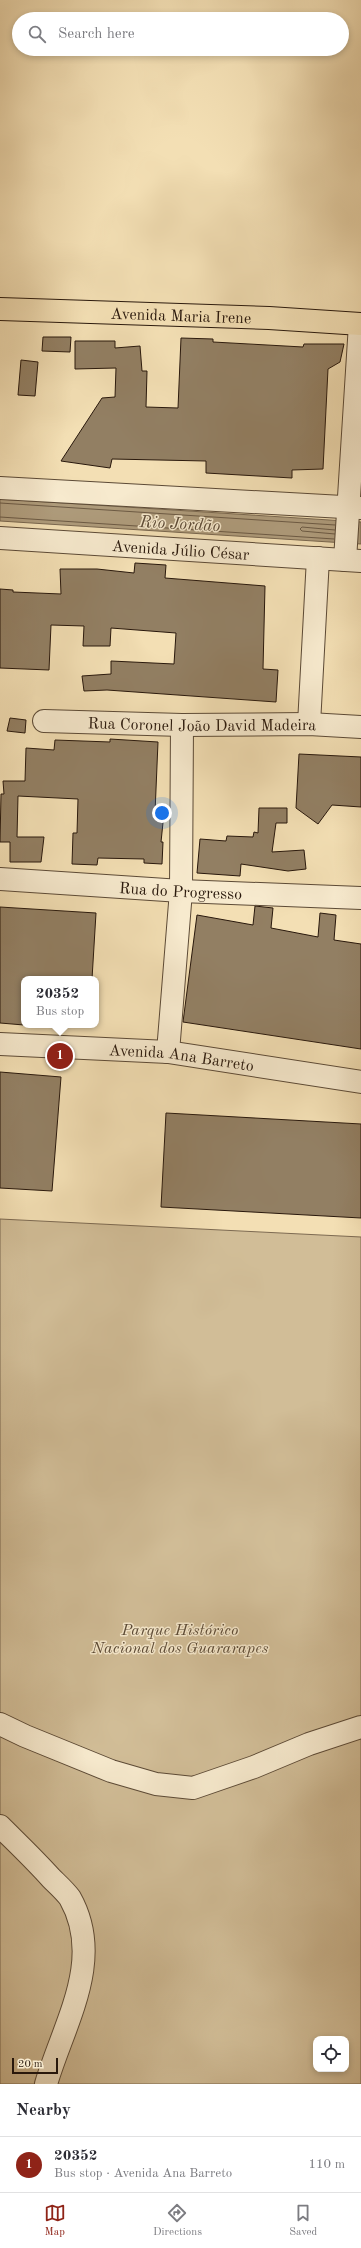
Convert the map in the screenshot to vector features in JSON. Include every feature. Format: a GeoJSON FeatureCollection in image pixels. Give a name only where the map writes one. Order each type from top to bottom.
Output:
{"type":"FeatureCollection","features":[{"type":"Feature","properties":{"kind":"main road","name":"Avenida Maria Irene"},"geometry":{"type":"LineString","coordinates":[[0,309],[269,318],[360,324]]}},
{"type":"Feature","properties":{"kind":"street"},"geometry":{"type":"LineString","coordinates":[[350,558],[360,324]]}},
{"type":"Feature","properties":{"kind":"street"},"geometry":{"type":"LineString","coordinates":[[0,488],[352,510]]}},
{"type":"Feature","properties":{"kind":"street","name":"Avenida Júlio César"},"geometry":{"type":"LineString","coordinates":[[0,538],[318,558],[350,558]]}},
{"type":"Feature","properties":{"kind":"street"},"geometry":{"type":"LineString","coordinates":[[309,724],[318,558]]}},
{"type":"Feature","properties":{"kind":"street","name":"Rua Coronel João David Madeira"},"geometry":{"type":"LineString","coordinates":[[44,721],[182,724],[309,724],[361,727]]}},
{"type":"Feature","properties":{"kind":"street"},"geometry":{"type":"LineString","coordinates":[[168,1052],[181,891],[182,724]]}},
{"type":"Feature","properties":{"kind":"street","name":"Rua do Progresso"},"geometry":{"type":"LineString","coordinates":[[0,879],[181,891],[361,898]]}},
{"type":"Feature","properties":{"kind":"street","name":"Avenida Ana Barreto"},"geometry":{"type":"LineString","coordinates":[[0,1044],[168,1052],[361,1082]]}},
{"type":"Feature","properties":{"kind":"street"},"geometry":{"type":"LineString","coordinates":[[0,1724],[25,1736],[111,1771],[156,1784],[193,1788],[254,1767],[309,1744],[361,1727]]}},
{"type":"Feature","properties":{"kind":"street"},"geometry":{"type":"LineString","coordinates":[[0,1826],[69,1897],[80,1921],[85,1946],[83,1973],[76,1999],[46,2084]]}},
{"type":"Feature","properties":{"kind":"green space","name":"Parque Histórico Nacional dos Guararapes"},"geometry":{"type":"Polygon","coordinates":[[[0,1219],[361,1237],[361,2084],[0,2084],[0,1219]]]}},
{"type":"Feature","properties":{"kind":"water","name":"Rio Jordão"},"geometry":{"type":"Polygon","coordinates":[[[0,499],[361,522],[361,544],[0,521],[0,499]]]}},
{"type":"Feature","properties":{"kind":"building"},"geometry":{"type":"Polygon","coordinates":[[[43,337],[71,337],[70,352],[42,351],[43,337]]]}},
{"type":"Feature","properties":{"kind":"building"},"geometry":{"type":"Polygon","coordinates":[[[181,338],[213,339],[213,342],[303,347],[304,344],[344,344],[340,362],[328,369],[323,469],[292,470],[292,478],[206,473],[206,461],[112,459],[110,468],[61,461],[102,398],[115,397],[116,368],[75,369],[75,341],[115,341],[115,348],[140,346],[142,371],[147,371],[146,407],[178,408],[181,338]]]}},
{"type":"Feature","properties":{"kind":"building"},"geometry":{"type":"Polygon","coordinates":[[[21,360],[38,362],[35,396],[18,395],[21,360]]]}},
{"type":"Feature","properties":{"kind":"building"},"geometry":{"type":"Polygon","coordinates":[[[135,563],[166,565],[165,578],[265,586],[263,669],[278,670],[276,702],[107,690],[84,691],[82,676],[111,674],[111,661],[174,664],[176,633],[111,628],[110,646],[83,646],[84,626],[51,625],[49,670],[0,668],[0,589],[13,590],[13,592],[61,594],[60,569],[97,569],[134,573],[135,563]]]}},
{"type":"Feature","properties":{"kind":"building"},"geometry":{"type":"Polygon","coordinates":[[[10,718],[26,720],[25,733],[7,731],[10,718]]]}},
{"type":"Feature","properties":{"kind":"building"},"geometry":{"type":"Polygon","coordinates":[[[110,739],[158,742],[155,813],[164,813],[161,842],[163,842],[162,864],[144,863],[144,859],[98,858],[97,865],[72,864],[73,833],[77,833],[78,799],[18,796],[17,837],[44,837],[41,862],[10,862],[10,842],[0,842],[1,794],[4,794],[3,781],[25,781],[26,748],[54,750],[55,740],[110,742],[110,739]]]}},
{"type":"Feature","properties":{"kind":"building"},"geometry":{"type":"Polygon","coordinates":[[[299,754],[361,757],[361,807],[332,805],[318,824],[296,808],[299,754]]]}},
{"type":"Feature","properties":{"kind":"building"},"geometry":{"type":"Polygon","coordinates":[[[259,808],[287,808],[287,823],[276,823],[272,852],[304,850],[306,869],[288,871],[241,864],[240,876],[197,873],[200,839],[226,841],[227,836],[253,837],[254,832],[258,833],[259,808]]]}},
{"type":"Feature","properties":{"kind":"building"},"geometry":{"type":"Polygon","coordinates":[[[255,906],[273,908],[271,928],[318,937],[320,913],[336,915],[334,940],[361,944],[361,1049],[183,1022],[197,915],[253,925],[255,906]]]}},
{"type":"Feature","properties":{"kind":"building"},"geometry":{"type":"Polygon","coordinates":[[[0,907],[96,913],[92,976],[21,976],[21,1025],[0,1023],[0,907]]]}},
{"type":"Feature","properties":{"kind":"building"},"geometry":{"type":"Polygon","coordinates":[[[0,1072],[61,1077],[52,1191],[0,1188],[0,1072]]]}},
{"type":"Feature","properties":{"kind":"building"},"geometry":{"type":"Polygon","coordinates":[[[166,1113],[361,1124],[361,1218],[161,1207],[166,1113]]]}},
{"type":"Feature","properties":{"kind":"place","name":"20352"},"geometry":{"type":"Point","coordinates":[60,1056]}}]}
